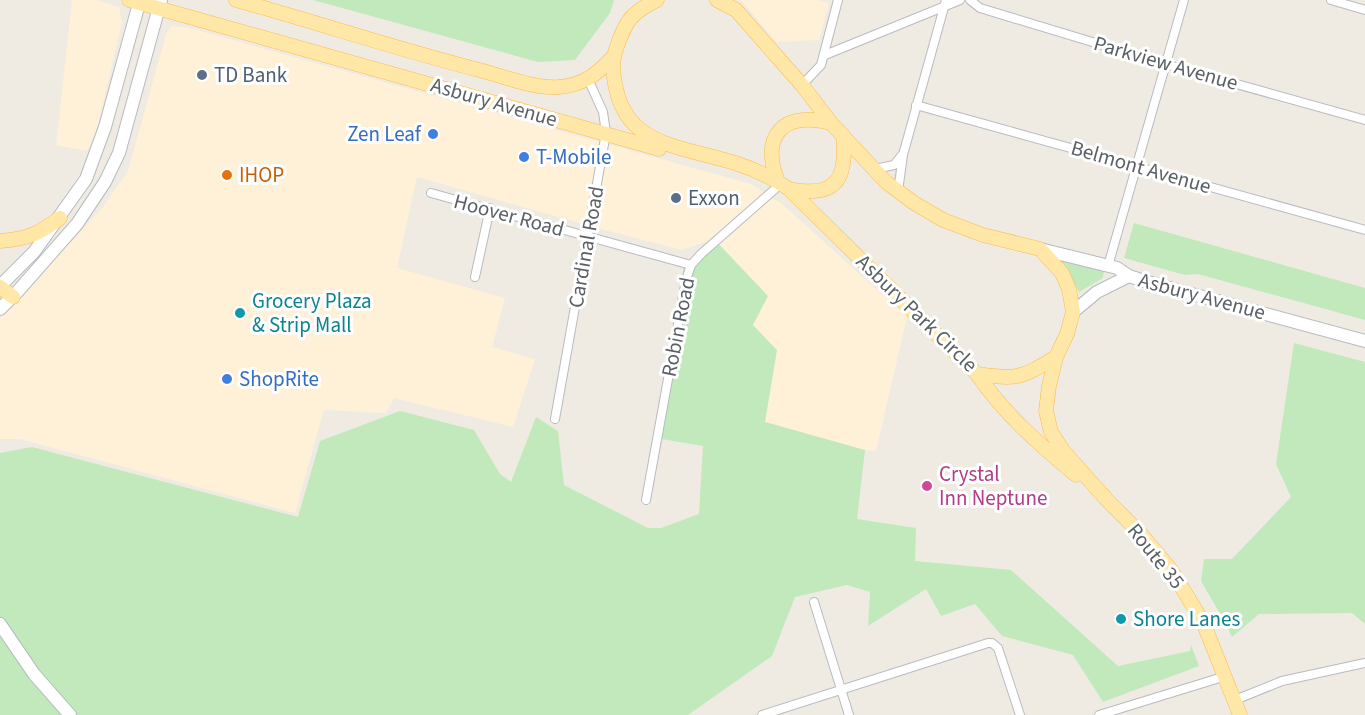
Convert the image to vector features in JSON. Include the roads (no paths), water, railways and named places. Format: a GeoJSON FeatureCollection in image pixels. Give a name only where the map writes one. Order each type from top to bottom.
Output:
{"type":"FeatureCollection","features":[{"type":"Feature","properties":{"kind":"main road","name":"Asbury Avenue"},"geometry":{"type":"LineString","coordinates":[[237,0],[437,59],[544,86],[569,86],[588,79],[613,57]]}},
{"type":"Feature","properties":{"kind":"main road","name":"Asbury Park Circle"},"geometry":{"type":"LineString","coordinates":[[636,0],[631,18],[613,57],[614,84],[618,97],[625,113],[638,129],[652,139],[666,144],[738,164],[781,187],[840,240],[977,374],[1004,378],[1017,377],[1029,374],[1056,357]]}},
{"type":"Feature","properties":{"kind":"main road"},"geometry":{"type":"LineString","coordinates":[[631,18],[657,0]]}},
{"type":"Feature","properties":{"kind":"main road"},"geometry":{"type":"LineString","coordinates":[[717,0],[733,5],[802,85],[831,123],[898,191],[944,220],[983,235],[1040,249],[1065,278],[1070,289],[1073,312],[1067,334],[1056,357],[1046,411],[1051,432],[1064,452],[1108,501]]}},
{"type":"Feature","properties":{"kind":"main road","name":"Asbury Avenue"},"geometry":{"type":"LineString","coordinates":[[136,1],[160,4],[606,133],[781,187]]}},
{"type":"Feature","properties":{"kind":"main road"},"geometry":{"type":"LineString","coordinates":[[831,123],[806,118],[783,127],[771,147],[772,162],[781,187],[811,193],[823,191],[832,186],[840,176],[843,163],[843,135]]}},
{"type":"Feature","properties":{"kind":"main road"},"geometry":{"type":"LineString","coordinates":[[0,241],[21,240],[42,231],[60,218]]}},
{"type":"Feature","properties":{"kind":"main road"},"geometry":{"type":"LineString","coordinates":[[0,286],[13,297]]}},
{"type":"Feature","properties":{"kind":"main road"},"geometry":{"type":"LineString","coordinates":[[977,374],[996,401],[1021,428],[1108,501]]}},
{"type":"Feature","properties":{"kind":"main road","name":"Route 35"},"geometry":{"type":"LineString","coordinates":[[1108,501],[1142,534],[1171,570],[1203,622],[1240,715]]}},
{"type":"Feature","properties":{"kind":"street"},"geometry":{"type":"LineString","coordinates":[[802,85],[821,65],[838,0]]}},
{"type":"Feature","properties":{"kind":"street"},"geometry":{"type":"LineString","coordinates":[[825,55],[945,4],[960,0]]}},
{"type":"Feature","properties":{"kind":"street","name":"Parkview Avenue"},"geometry":{"type":"LineString","coordinates":[[970,0],[980,8],[1165,64],[1365,120]]}},
{"type":"Feature","properties":{"kind":"street"},"geometry":{"type":"LineString","coordinates":[[1108,266],[1184,0]]}},
{"type":"Feature","properties":{"kind":"street"},"geometry":{"type":"LineString","coordinates":[[1331,0],[1365,9]]}},
{"type":"Feature","properties":{"kind":"street"},"geometry":{"type":"LineString","coordinates":[[0,286],[34,252],[86,179],[105,127],[136,1]]}},
{"type":"Feature","properties":{"kind":"street"},"geometry":{"type":"LineString","coordinates":[[0,309],[13,297],[88,209],[105,182],[119,153],[160,4]]}},
{"type":"Feature","properties":{"kind":"street"},"geometry":{"type":"LineString","coordinates":[[898,191],[903,155],[945,4]]}},
{"type":"Feature","properties":{"kind":"street","name":"Cardinal Road"},"geometry":{"type":"LineString","coordinates":[[555,418],[606,133],[603,112],[588,79]]}},
{"type":"Feature","properties":{"kind":"street","name":"Belmont Avenue"},"geometry":{"type":"LineString","coordinates":[[916,105],[1365,230]]}},
{"type":"Feature","properties":{"kind":"street"},"geometry":{"type":"LineString","coordinates":[[875,169],[894,165],[903,155]]}},
{"type":"Feature","properties":{"kind":"street"},"geometry":{"type":"LineString","coordinates":[[88,209],[96,184],[96,177],[90,167]]}},
{"type":"Feature","properties":{"kind":"street","name":"Robin Road"},"geometry":{"type":"LineString","coordinates":[[646,500],[686,280],[691,265],[781,187]]}},
{"type":"Feature","properties":{"kind":"street","name":"Hoover Road"},"geometry":{"type":"LineString","coordinates":[[431,193],[691,265]]}},
{"type":"Feature","properties":{"kind":"street"},"geometry":{"type":"LineString","coordinates":[[475,277],[490,208]]}},
{"type":"Feature","properties":{"kind":"street","name":"Asbury Avenue"},"geometry":{"type":"LineString","coordinates":[[1040,249],[1117,268],[1129,276],[1365,341]]}},
{"type":"Feature","properties":{"kind":"street"},"geometry":{"type":"LineString","coordinates":[[1073,312],[1096,292],[1129,276]]}},
{"type":"Feature","properties":{"kind":"street"},"geometry":{"type":"LineString","coordinates":[[814,602],[849,715]]}},
{"type":"Feature","properties":{"kind":"street"},"geometry":{"type":"LineString","coordinates":[[0,624],[34,674],[70,715]]}},
{"type":"Feature","properties":{"kind":"street"},"geometry":{"type":"LineString","coordinates":[[762,715],[992,643],[998,648],[1020,715]]}},
{"type":"Feature","properties":{"kind":"street"},"geometry":{"type":"LineString","coordinates":[[1235,700],[1282,681],[1365,663]]}},
{"type":"Feature","properties":{"kind":"street"},"geometry":{"type":"LineString","coordinates":[[1100,715],[1226,676]]}},
{"type":"Feature","properties":{"kind":"place","name":"TD Bank"},"geometry":{"type":"Point","coordinates":[202,75]}},
{"type":"Feature","properties":{"kind":"place","name":"Zen Leaf"},"geometry":{"type":"Point","coordinates":[433,134]}},
{"type":"Feature","properties":{"kind":"place","name":"T-Mobile"},"geometry":{"type":"Point","coordinates":[524,157]}},
{"type":"Feature","properties":{"kind":"place","name":"IHOP"},"geometry":{"type":"Point","coordinates":[227,175]}},
{"type":"Feature","properties":{"kind":"place","name":"Exxon"},"geometry":{"type":"Point","coordinates":[676,198]}},
{"type":"Feature","properties":{"kind":"place","name":"Grocery Plaza & Strip Mall"},"geometry":{"type":"Point","coordinates":[240,313]}},
{"type":"Feature","properties":{"kind":"place","name":"ShopRite"},"geometry":{"type":"Point","coordinates":[227,379]}},
{"type":"Feature","properties":{"kind":"place","name":"Crystal Inn Neptune"},"geometry":{"type":"Point","coordinates":[927,486]}},
{"type":"Feature","properties":{"kind":"place","name":"Shore Lanes"},"geometry":{"type":"Point","coordinates":[1121,619]}}]}
